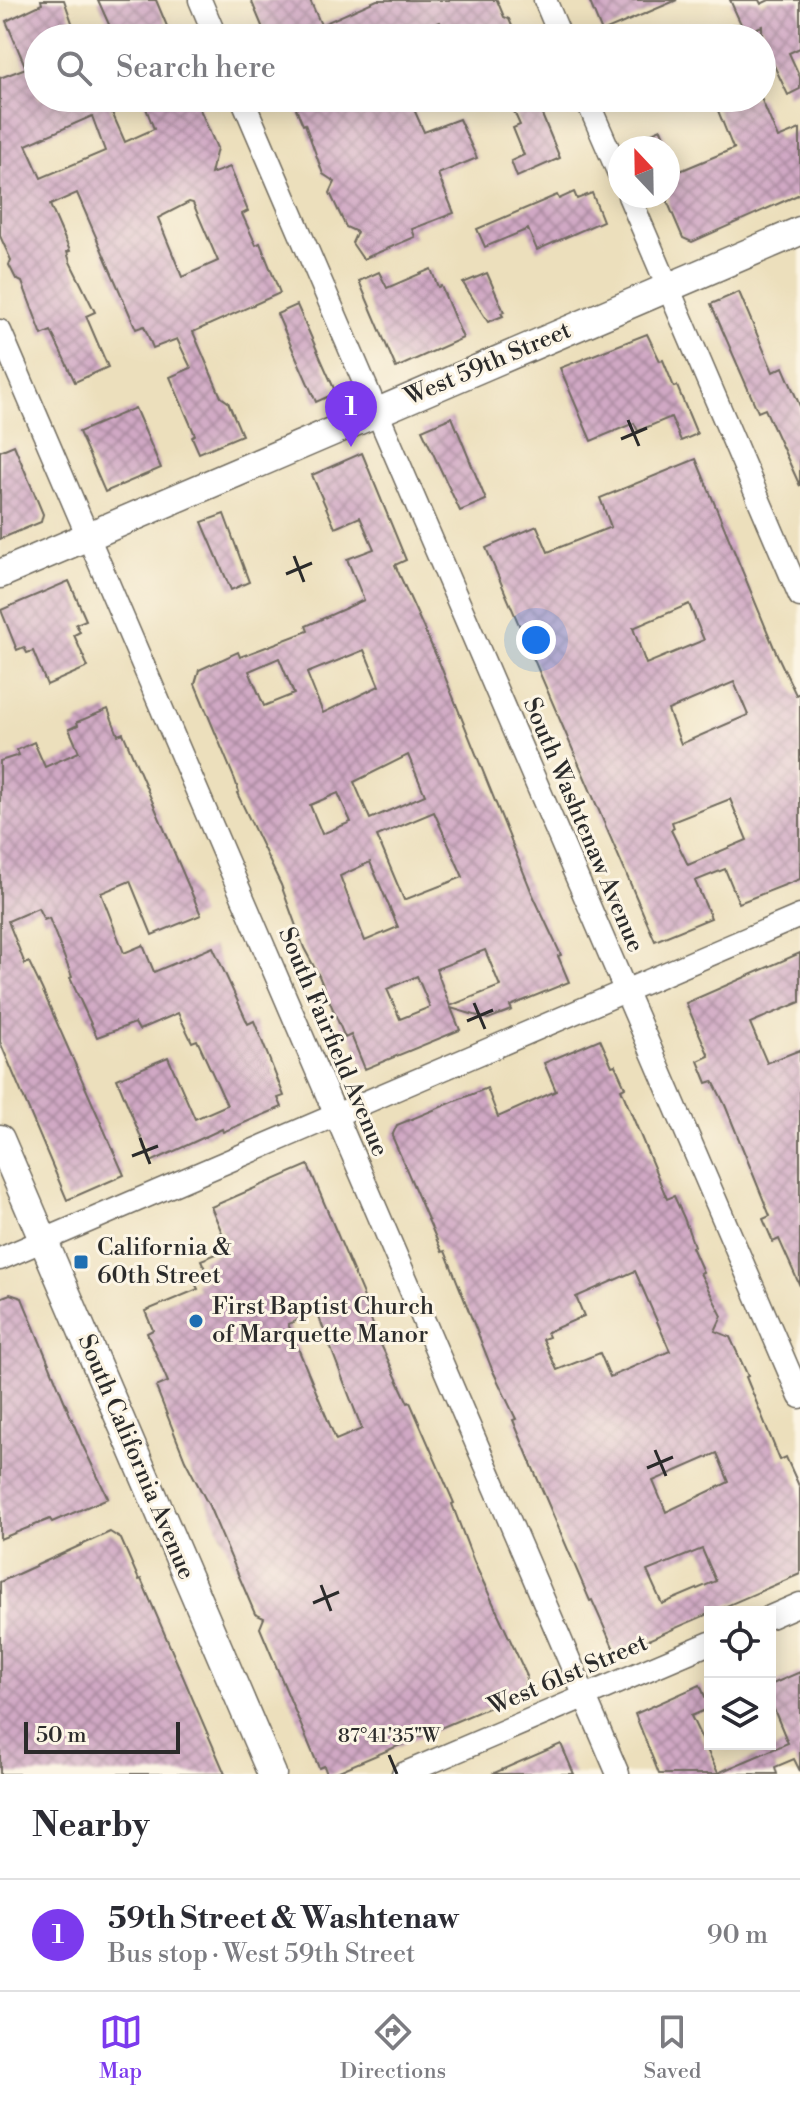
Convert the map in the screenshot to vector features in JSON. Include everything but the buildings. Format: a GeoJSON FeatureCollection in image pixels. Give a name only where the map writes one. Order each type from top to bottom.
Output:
{"type":"FeatureCollection","features":[{"type":"Feature","properties":{"kind":"street"},"geometry":{"type":"LineString","coordinates":[[200,0],[210,24]]}},
{"type":"Feature","properties":{"kind":"street"},"geometry":{"type":"LineString","coordinates":[[545,0],[555,24]]}},
{"type":"Feature","properties":{"kind":"street","name":"South Washtenaw Avenue"},"geometry":{"type":"LineString","coordinates":[[248,112],[800,1397]]}},
{"type":"Feature","properties":{"kind":"street"},"geometry":{"type":"LineString","coordinates":[[592,112],[608,148]]}},
{"type":"Feature","properties":{"kind":"street"},"geometry":{"type":"LineString","coordinates":[[634,208],[800,596]]}},
{"type":"Feature","properties":{"kind":"street","name":"West 59th Street"},"geometry":{"type":"LineString","coordinates":[[0,574],[800,231]]}},
{"type":"Feature","properties":{"kind":"street","name":"South Fairfield Avenue"},"geometry":{"type":"LineString","coordinates":[[0,331],[618,1774]]}},
{"type":"Feature","properties":{"kind":"street"},"geometry":{"type":"LineString","coordinates":[[0,1259],[800,916]]}},
{"type":"Feature","properties":{"kind":"street","name":"South California Avenue"},"geometry":{"type":"LineString","coordinates":[[0,1139],[272,1774]]}},
{"type":"Feature","properties":{"kind":"street"},"geometry":{"type":"LineString","coordinates":[[776,1614],[800,1604]]}},
{"type":"Feature","properties":{"kind":"street","name":"West 61st Street"},"geometry":{"type":"LineString","coordinates":[[403,1774],[704,1646]]}},
{"type":"Feature","properties":{"kind":"place","name":"59th Street & Washtenaw"},"geometry":{"type":"Point","coordinates":[351,447]}},
{"type":"Feature","properties":{"kind":"place","name":"California & 60th Street"},"geometry":{"type":"Point","coordinates":[81,1262]}},
{"type":"Feature","properties":{"kind":"place","name":"First Baptist Church of Marquette Manor"},"geometry":{"type":"Point","coordinates":[196,1321]}}]}
